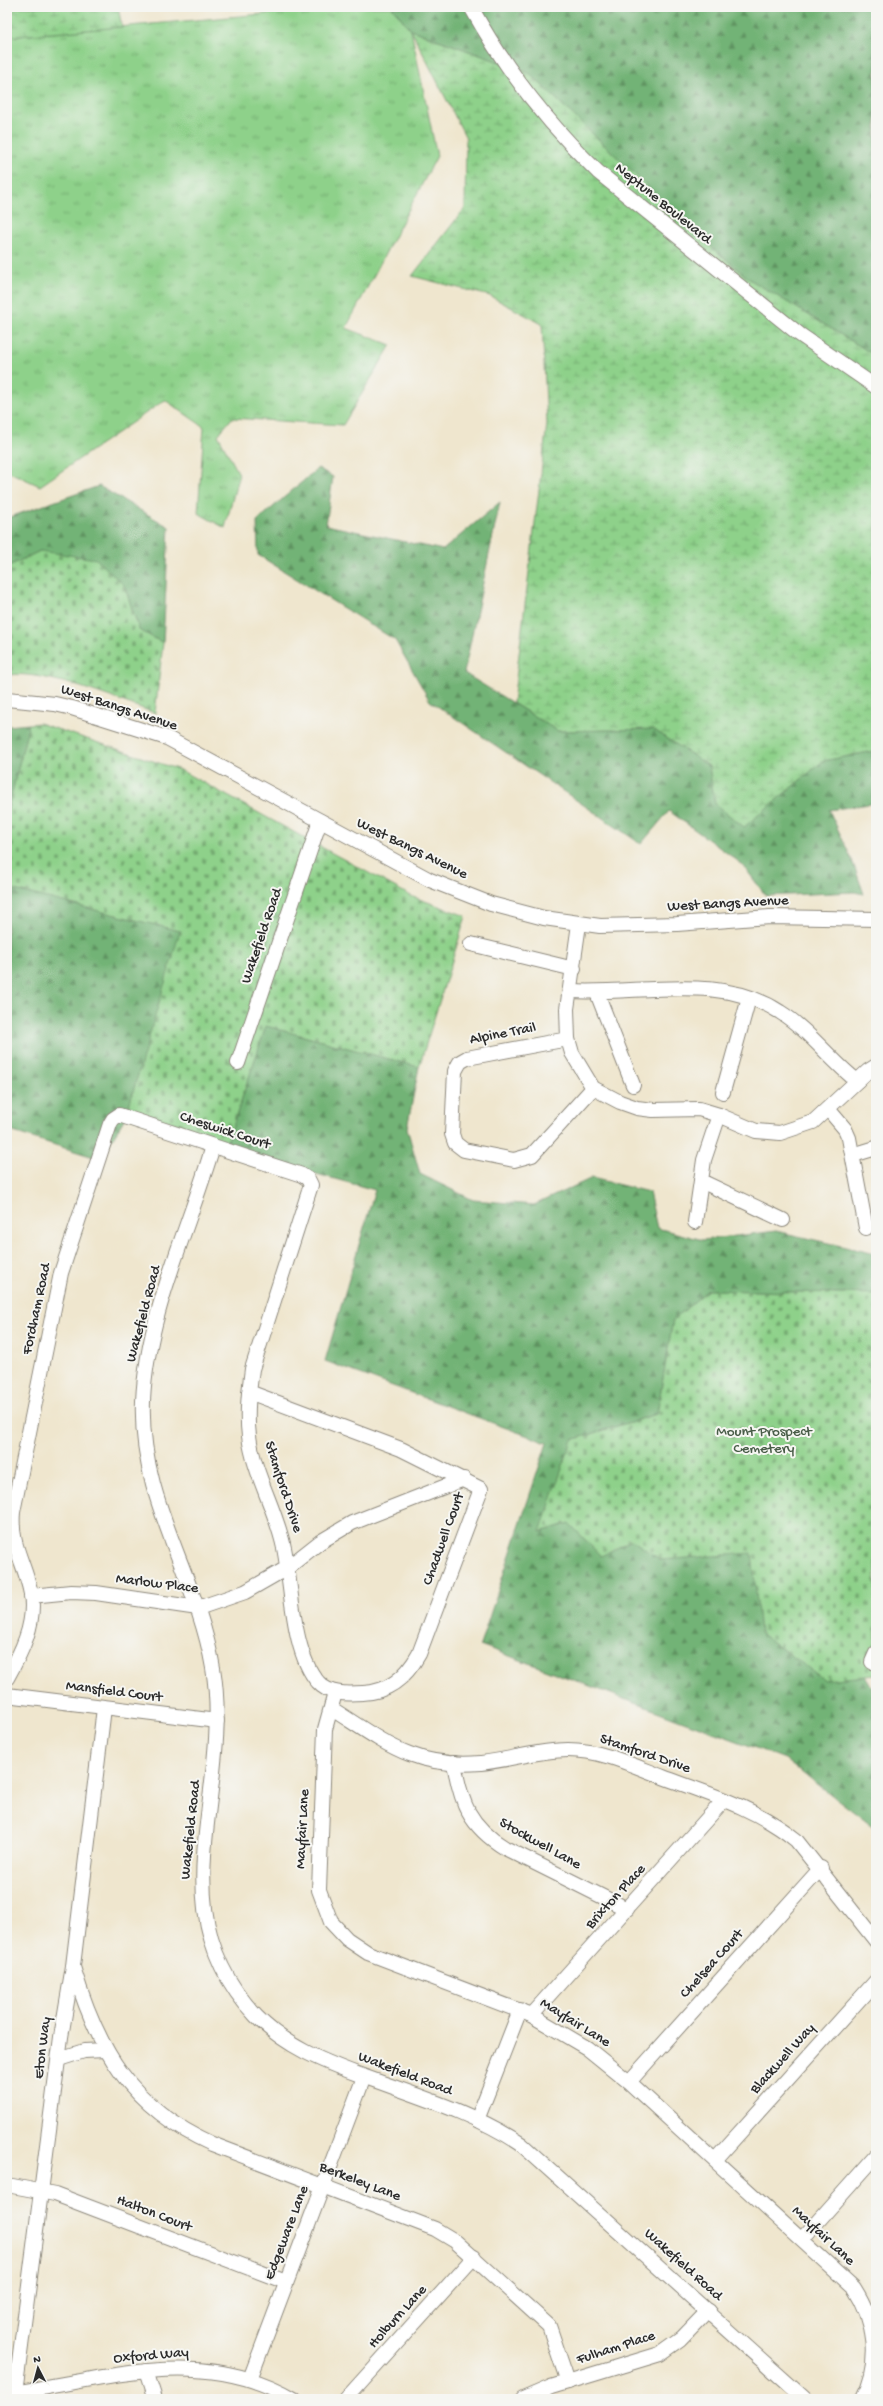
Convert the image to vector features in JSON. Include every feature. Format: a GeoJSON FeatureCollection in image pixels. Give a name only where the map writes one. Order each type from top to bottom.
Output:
{"type":"FeatureCollection","features":[{"type":"Feature","properties":{"kind":"street","name":"Neptune Boulevard"},"geometry":{"type":"LineString","coordinates":[[471,7],[486,35],[523,90],[572,147],[598,172],[799,334],[876,387]]}},
{"type":"Feature","properties":{"kind":"street","name":"West Bangs Avenue"},"geometry":{"type":"LineString","coordinates":[[7,700],[66,707],[167,738],[396,863],[451,889],[492,904],[544,918],[580,924],[627,926],[770,917],[876,919]]}},
{"type":"Feature","properties":{"kind":"street","name":"Wakefield Road"},"geometry":{"type":"LineString","coordinates":[[238,1063],[320,821]]}},
{"type":"Feature","properties":{"kind":"street"},"geometry":{"type":"LineString","coordinates":[[580,924],[571,991],[567,1009],[568,1039],[572,1053],[593,1088],[620,1102],[637,1108],[653,1110],[693,1108],[719,1115],[756,1131],[780,1133],[813,1122],[857,1081],[876,1066]]}},
{"type":"Feature","properties":{"kind":"street"},"geometry":{"type":"LineString","coordinates":[[471,944],[574,969]]}},
{"type":"Feature","properties":{"kind":"street"},"geometry":{"type":"LineString","coordinates":[[571,991],[597,993],[696,989],[718,990],[749,998],[770,1006],[787,1016],[842,1069],[857,1081]]}},
{"type":"Feature","properties":{"kind":"street"},"geometry":{"type":"LineString","coordinates":[[597,993],[633,1085]]}},
{"type":"Feature","properties":{"kind":"street"},"geometry":{"type":"LineString","coordinates":[[723,1092],[749,998]]}},
{"type":"Feature","properties":{"kind":"street","name":"Alpine Trail"},"geometry":{"type":"LineString","coordinates":[[568,1039],[467,1058],[460,1062],[455,1071],[452,1134],[455,1143],[464,1150],[514,1160],[524,1159],[532,1155],[593,1088]]}},
{"type":"Feature","properties":{"kind":"street"},"geometry":{"type":"LineString","coordinates":[[828,1109],[845,1129],[853,1155],[866,1228]]}},
{"type":"Feature","properties":{"kind":"street"},"geometry":{"type":"LineString","coordinates":[[695,1222],[707,1146],[719,1115]]}},
{"type":"Feature","properties":{"kind":"street","name":"Cheswick Court"},"geometry":{"type":"LineString","coordinates":[[119,1116],[302,1175],[308,1179],[311,1185],[310,1190]]}},
{"type":"Feature","properties":{"kind":"street","name":"Fordham Road"},"geometry":{"type":"LineString","coordinates":[[7,1678],[26,1642],[30,1620],[31,1596],[14,1542],[13,1512],[61,1273],[110,1124],[113,1119],[119,1116]]}},
{"type":"Feature","properties":{"kind":"street","name":"Wakefield Road"},"geometry":{"type":"LineString","coordinates":[[213,1146],[152,1335],[145,1375],[143,1404],[145,1447],[153,1491],[164,1525],[198,1608],[213,1668],[218,1721],[216,1754],[202,1880],[206,1918],[218,1957],[243,2000],[274,2032],[310,2055],[477,2120],[508,2135],[535,2155],[806,2399]]}},
{"type":"Feature","properties":{"kind":"street"},"geometry":{"type":"LineString","coordinates":[[853,1155],[876,1148]]}},
{"type":"Feature","properties":{"kind":"street"},"geometry":{"type":"LineString","coordinates":[[701,1181],[783,1220]]}},
{"type":"Feature","properties":{"kind":"street","name":"Stamford Drive"},"geometry":{"type":"LineString","coordinates":[[310,1190],[255,1357],[248,1408],[252,1450],[258,1476],[280,1532],[300,1649],[317,1682],[336,1693]]}},
{"type":"Feature","properties":{"kind":"street","name":"Chadwell Court"},"geometry":{"type":"LineString","coordinates":[[249,1392],[401,1449],[481,1488],[419,1654],[410,1669],[398,1680],[381,1690],[370,1693],[336,1693]]}},
{"type":"Feature","properties":{"kind":"street","name":"Marlow Place"},"geometry":{"type":"LineString","coordinates":[[31,1596],[71,1592],[96,1593],[198,1608],[245,1592],[287,1568],[320,1542],[352,1523],[464,1479]]}},
{"type":"Feature","properties":{"kind":"street","name":"Mayfair Lane"},"geometry":{"type":"LineString","coordinates":[[336,1693],[325,1729],[318,1878],[322,1903],[331,1922],[347,1939],[368,1953],[526,2013],[587,2048],[629,2082],[854,2288],[865,2308],[872,2331],[874,2358],[870,2382],[862,2399]]}},
{"type":"Feature","properties":{"kind":"street","name":"Mansfield Court"},"geometry":{"type":"LineString","coordinates":[[7,1694],[104,1708],[218,1721]]}},
{"type":"Feature","properties":{"kind":"street","name":"Eton Way"},"geometry":{"type":"LineString","coordinates":[[11,2393],[73,1966],[104,1708]]}},
{"type":"Feature","properties":{"kind":"street","name":"Stamford Drive"},"geometry":{"type":"LineString","coordinates":[[332,1709],[391,1747],[416,1757],[454,1763],[481,1763],[554,1751],[586,1751],[613,1758],[756,1813],[781,1827],[796,1840],[821,1868],[876,1941]]}},
{"type":"Feature","properties":{"kind":"street","name":"Stockwell Lane"},"geometry":{"type":"LineString","coordinates":[[454,1763],[459,1790],[465,1806],[472,1820],[487,1836],[505,1848],[628,1909]]}},
{"type":"Feature","properties":{"kind":"street","name":"Brixton Place"},"geometry":{"type":"LineString","coordinates":[[477,2120],[526,2013],[628,1909],[724,1800]]}},
{"type":"Feature","properties":{"kind":"street","name":"Chelsea Court"},"geometry":{"type":"LineString","coordinates":[[629,2082],[821,1868]]}},
{"type":"Feature","properties":{"kind":"street","name":"Berkeley Lane"},"geometry":{"type":"LineString","coordinates":[[73,1966],[105,2050],[142,2097],[184,2130],[212,2144],[435,2229],[455,2241],[549,2326],[568,2382]]}},
{"type":"Feature","properties":{"kind":"street","name":"Blackwell Way"},"geometry":{"type":"LineString","coordinates":[[715,2160],[876,1981]]}},
{"type":"Feature","properties":{"kind":"street"},"geometry":{"type":"LineString","coordinates":[[59,2059],[84,2051],[105,2050]]}},
{"type":"Feature","properties":{"kind":"street","name":"Edgeware Lane"},"geometry":{"type":"LineString","coordinates":[[250,2379],[364,2077]]}},
{"type":"Feature","properties":{"kind":"street"},"geometry":{"type":"LineString","coordinates":[[802,2239],[876,2156]]}},
{"type":"Feature","properties":{"kind":"street","name":"Halton Court"},"geometry":{"type":"LineString","coordinates":[[7,2185],[41,2190],[286,2282]]}},
{"type":"Feature","properties":{"kind":"street","name":"Holburn Lane"},"geometry":{"type":"LineString","coordinates":[[346,2399],[474,2258]]}},
{"type":"Feature","properties":{"kind":"street","name":"Fulham Place"},"geometry":{"type":"LineString","coordinates":[[523,2399],[568,2382],[660,2354],[681,2339],[708,2311]]}},
{"type":"Feature","properties":{"kind":"street","name":"Oxford Way"},"geometry":{"type":"LineString","coordinates":[[11,2393],[172,2368],[203,2369],[250,2379],[294,2399]]}},
{"type":"Feature","properties":{"kind":"street"},"geometry":{"type":"LineString","coordinates":[[146,2371],[155,2399]]}},
{"type":"Feature","properties":{"kind":"green space"},"geometry":{"type":"Polygon","coordinates":[[[7,7],[118,7],[122,27],[7,37],[7,7]]]}},
{"type":"Feature","properties":{"kind":"green space"},"geometry":{"type":"Polygon","coordinates":[[[340,7],[392,7],[411,30],[437,156],[346,328],[391,345],[343,425],[232,418],[218,435],[239,474],[225,528],[198,513],[204,427],[165,400],[40,486],[7,471],[7,37],[340,7]]]}},
{"type":"Feature","properties":{"kind":"green space"},"geometry":{"type":"Polygon","coordinates":[[[392,7],[876,7],[876,356],[749,279],[709,245],[529,73],[411,30],[392,7]]]}},
{"type":"Feature","properties":{"kind":"green space"},"geometry":{"type":"Polygon","coordinates":[[[411,30],[529,73],[709,245],[749,279],[876,356],[876,744],[874,751],[823,761],[744,827],[715,804],[709,766],[653,729],[558,731],[513,703],[547,424],[542,324],[490,296],[412,276],[465,208],[466,138],[411,30]]]}},
{"type":"Feature","properties":{"kind":"green space"},"geometry":{"type":"Polygon","coordinates":[[[318,468],[333,477],[326,525],[443,550],[500,502],[464,673],[558,731],[653,729],[709,766],[715,804],[744,827],[823,761],[874,751],[876,744],[876,803],[829,810],[852,860],[864,894],[854,892],[766,896],[742,864],[669,811],[641,844],[430,701],[395,640],[258,555],[257,521],[318,468]]]}},
{"type":"Feature","properties":{"kind":"green space"},"geometry":{"type":"Polygon","coordinates":[[[99,486],[169,527],[163,643],[139,630],[124,585],[40,551],[7,567],[7,518],[99,486]]]}},
{"type":"Feature","properties":{"kind":"green space"},"geometry":{"type":"Polygon","coordinates":[[[40,551],[96,559],[124,585],[139,630],[163,643],[155,713],[61,681],[23,675],[7,675],[7,567],[40,551]]]}},
{"type":"Feature","properties":{"kind":"green space"},"geometry":{"type":"Polygon","coordinates":[[[39,723],[180,770],[411,896],[466,916],[419,1067],[266,1026],[225,1149],[126,1116],[180,931],[7,888],[7,813],[29,724],[39,723]]]}},
{"type":"Feature","properties":{"kind":"green space"},"geometry":{"type":"Polygon","coordinates":[[[29,724],[7,813],[7,726],[29,724]]]}},
{"type":"Feature","properties":{"kind":"green space"},"geometry":{"type":"Polygon","coordinates":[[[7,888],[181,931],[126,1116],[100,1159],[7,1130],[7,888]]]}},
{"type":"Feature","properties":{"kind":"green space"},"geometry":{"type":"Polygon","coordinates":[[[266,1026],[419,1067],[407,1128],[420,1174],[473,1200],[534,1205],[592,1178],[649,1192],[657,1228],[703,1240],[776,1231],[876,1254],[876,1294],[708,1290],[673,1320],[657,1414],[572,1440],[541,1532],[569,1523],[601,1556],[632,1540],[661,1560],[753,1552],[760,1633],[825,1680],[865,1676],[876,1695],[876,1829],[785,1759],[480,1645],[547,1443],[325,1361],[375,1190],[225,1149],[266,1026]]]}},
{"type":"Feature","properties":{"kind":"green space","name":"Mount Prospect Cemetery"},"geometry":{"type":"Polygon","coordinates":[[[708,1290],[876,1294],[876,1675],[825,1680],[760,1633],[752,1553],[661,1560],[632,1540],[601,1556],[569,1523],[540,1532],[572,1440],[657,1414],[673,1320],[708,1290]]]}}]}
